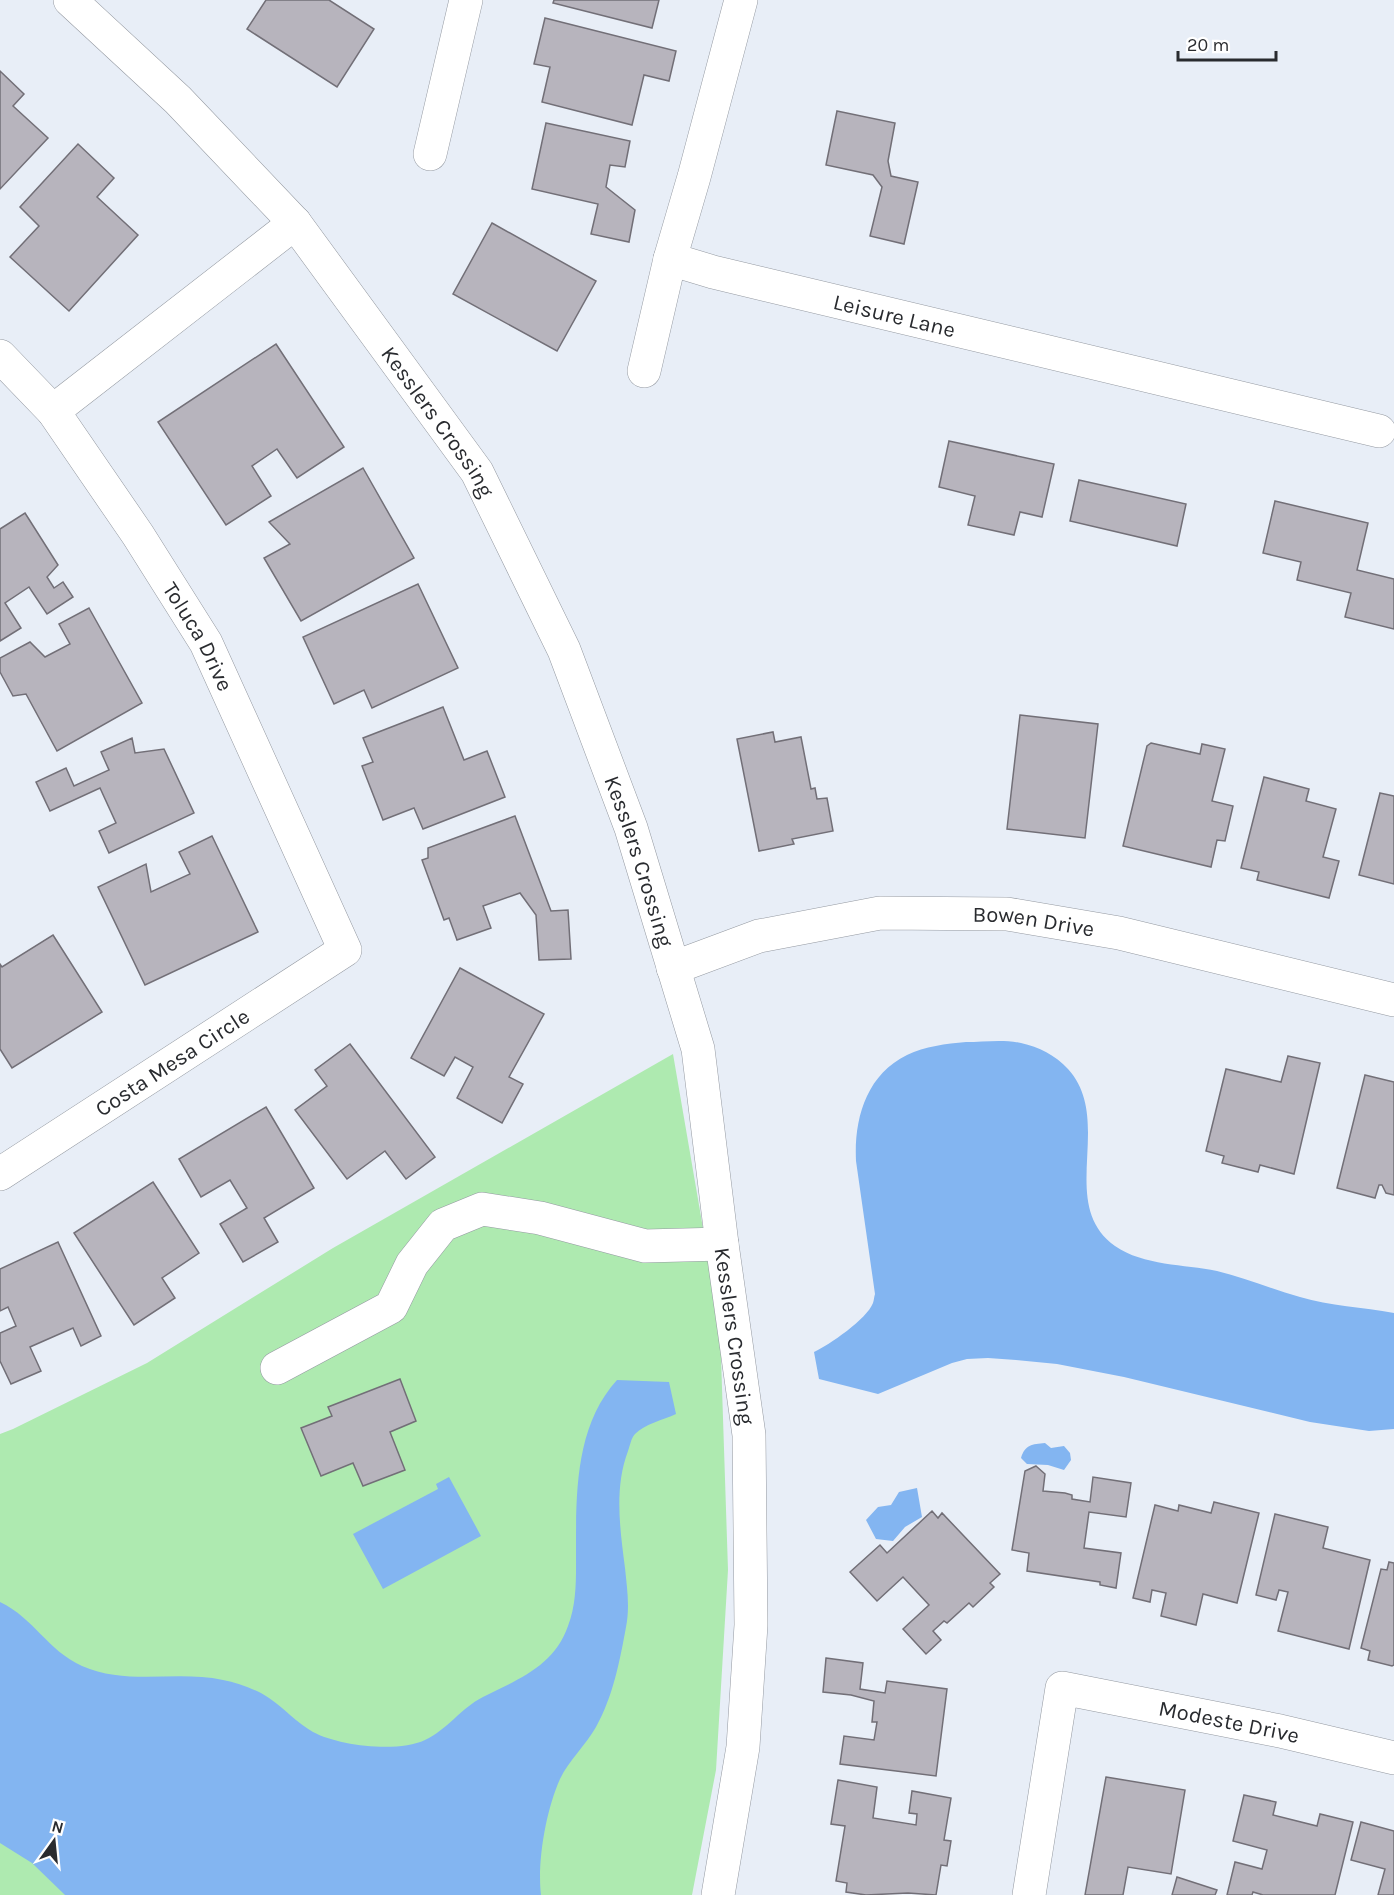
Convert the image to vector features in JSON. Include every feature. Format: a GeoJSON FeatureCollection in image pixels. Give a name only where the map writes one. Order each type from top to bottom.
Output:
{"type":"FeatureCollection","features":[{"type":"Feature","properties":{"kind":"street","name":"Kesslers Crossing"},"geometry":{"type":"LineString","coordinates":[[70,0],[178,100],[295,223],[477,472],[564,650],[631,828],[698,1048],[749,1436],[751,1625],[743,1747],[718,1895]]}},
{"type":"Feature","properties":{"kind":"street"},"geometry":{"type":"LineString","coordinates":[[430,154],[466,0]]}},
{"type":"Feature","properties":{"kind":"street"},"geometry":{"type":"LineString","coordinates":[[644,371],[670,259],[741,0]]}},
{"type":"Feature","properties":{"kind":"street"},"geometry":{"type":"LineString","coordinates":[[53,411],[295,223]]}},
{"type":"Feature","properties":{"kind":"street","name":"Leisure Lane"},"geometry":{"type":"LineString","coordinates":[[670,259],[725,275],[1379,431]]}},
{"type":"Feature","properties":{"kind":"street","name":"Toluca Drive"},"geometry":{"type":"LineString","coordinates":[[0,356],[53,411],[138,535],[206,643],[345,950]]}},
{"type":"Feature","properties":{"kind":"street","name":"Bowen Drive"},"geometry":{"type":"LineString","coordinates":[[674,968],[759,936],[880,913],[1007,914],[1119,933],[1394,1000]]}},
{"type":"Feature","properties":{"kind":"street","name":"Costa Mesa Circle"},"geometry":{"type":"LineString","coordinates":[[0,1174],[345,950]]}},
{"type":"Feature","properties":{"kind":"street"},"geometry":{"type":"LineString","coordinates":[[277,1368],[390,1306],[412,1264],[442,1226],[482,1209],[540,1218],[645,1246],[722,1244]]}},
{"type":"Feature","properties":{"kind":"street","name":"Modeste Drive"},"geometry":{"type":"LineString","coordinates":[[1029,1895],[1062,1688],[1280,1731],[1394,1758]]}},
{"type":"Feature","properties":{"kind":"green space"},"geometry":{"type":"Polygon","coordinates":[[[673,1054],[720,1327],[728,1570],[716,1770],[692,1895],[0,1895],[0,1434],[147,1363],[333,1248],[673,1054]]]}},
{"type":"Feature","properties":{"kind":"water"},"geometry":{"type":"Polygon","coordinates":[[[1007,1041],[1028,1045],[1052,1056],[1068,1069],[1081,1090],[1087,1113],[1089,1208],[1098,1228],[1115,1246],[1126,1253],[1151,1261],[1217,1271],[1311,1300],[1394,1313],[1394,1429],[1369,1431],[1310,1422],[1124,1377],[1057,1364],[1016,1360],[967,1359],[878,1394],[819,1379],[814,1352],[856,1324],[873,1303],[875,1294],[856,1161],[857,1130],[865,1100],[881,1074],[907,1055],[928,1047],[966,1042],[1007,1041]]]}},
{"type":"Feature","properties":{"kind":"water"},"geometry":{"type":"Polygon","coordinates":[[[617,1380],[669,1382],[676,1414],[649,1425],[635,1434],[624,1465],[619,1509],[628,1605],[624,1640],[615,1678],[602,1715],[592,1734],[564,1772],[555,1792],[542,1852],[541,1895],[65,1895],[32,1863],[0,1843],[0,1602],[23,1617],[59,1652],[82,1666],[99,1672],[134,1677],[187,1676],[223,1680],[253,1689],[264,1695],[301,1724],[324,1737],[369,1746],[414,1744],[433,1736],[475,1702],[534,1670],[562,1640],[571,1617],[576,1581],[576,1508],[581,1462],[593,1418],[603,1398],[617,1380]]]}},
{"type":"Feature","properties":{"kind":"water"},"geometry":{"type":"Polygon","coordinates":[[[1045,1443],[1051,1448],[1064,1446],[1070,1453],[1071,1460],[1064,1470],[1048,1465],[1027,1464],[1021,1458],[1030,1446],[1045,1443]]]}},
{"type":"Feature","properties":{"kind":"water"},"geometry":{"type":"Polygon","coordinates":[[[449,1477],[481,1536],[383,1589],[353,1534],[438,1489],[436,1484],[449,1477]]]}},
{"type":"Feature","properties":{"kind":"water"},"geometry":{"type":"Polygon","coordinates":[[[917,1488],[922,1517],[905,1527],[893,1541],[876,1539],[866,1520],[878,1507],[891,1505],[899,1492],[917,1488]]]}},
{"type":"Feature","properties":{"kind":"building"},"geometry":{"type":"Polygon","coordinates":[[[266,0],[329,0],[374,29],[337,87],[247,29],[266,0]]]}},
{"type":"Feature","properties":{"kind":"building"},"geometry":{"type":"Polygon","coordinates":[[[554,0],[659,0],[652,28],[553,3],[554,0]]]}},
{"type":"Feature","properties":{"kind":"building"},"geometry":{"type":"Polygon","coordinates":[[[545,18],[676,51],[669,81],[644,75],[632,125],[542,102],[550,67],[534,64],[545,18]]]}},
{"type":"Feature","properties":{"kind":"building"},"geometry":{"type":"Polygon","coordinates":[[[0,71],[24,94],[13,106],[48,138],[0,189],[0,71]]]}},
{"type":"Feature","properties":{"kind":"building"},"geometry":{"type":"Polygon","coordinates":[[[837,111],[895,123],[888,161],[891,176],[918,182],[904,244],[870,236],[882,187],[873,175],[826,165],[837,111]]]}},
{"type":"Feature","properties":{"kind":"building"},"geometry":{"type":"Polygon","coordinates":[[[546,123],[630,141],[625,167],[610,165],[606,187],[635,210],[629,242],[591,234],[598,204],[532,189],[546,123]]]}},
{"type":"Feature","properties":{"kind":"building"},"geometry":{"type":"Polygon","coordinates":[[[78,144],[114,178],[97,197],[138,235],[69,311],[10,257],[39,226],[20,207],[78,144]]]}},
{"type":"Feature","properties":{"kind":"building"},"geometry":{"type":"Polygon","coordinates":[[[492,223],[596,281],[557,351],[453,294],[492,223]]]}},
{"type":"Feature","properties":{"kind":"building"},"geometry":{"type":"Polygon","coordinates":[[[276,344],[344,447],[297,478],[277,449],[252,466],[271,496],[226,525],[158,422],[276,344]]]}},
{"type":"Feature","properties":{"kind":"building"},"geometry":{"type":"Polygon","coordinates":[[[949,441],[1054,464],[1042,517],[1020,512],[1014,535],[968,525],[975,496],[939,487],[949,441]]]}},
{"type":"Feature","properties":{"kind":"building"},"geometry":{"type":"Polygon","coordinates":[[[363,468],[414,558],[301,621],[264,558],[290,544],[269,522],[363,468]]]}},
{"type":"Feature","properties":{"kind":"building"},"geometry":{"type":"Polygon","coordinates":[[[1079,480],[1186,504],[1177,546],[1070,521],[1079,480]]]}},
{"type":"Feature","properties":{"kind":"building"},"geometry":{"type":"Polygon","coordinates":[[[1275,501],[1368,523],[1357,570],[1394,579],[1394,629],[1345,617],[1351,593],[1297,580],[1301,562],[1263,553],[1275,501]]]}},
{"type":"Feature","properties":{"kind":"building"},"geometry":{"type":"Polygon","coordinates":[[[25,513],[58,565],[47,577],[54,588],[63,582],[73,597],[47,614],[29,587],[5,603],[21,628],[0,641],[0,529],[25,513]]]}},
{"type":"Feature","properties":{"kind":"building"},"geometry":{"type":"Polygon","coordinates":[[[418,584],[458,668],[372,708],[364,690],[334,704],[303,637],[418,584]]]}},
{"type":"Feature","properties":{"kind":"building"},"geometry":{"type":"Polygon","coordinates":[[[89,608],[142,703],[57,751],[26,694],[13,696],[0,672],[0,658],[30,642],[45,657],[70,644],[59,624],[89,608]]]}},
{"type":"Feature","properties":{"kind":"building"},"geometry":{"type":"Polygon","coordinates":[[[443,707],[464,760],[487,751],[505,797],[423,829],[414,808],[383,820],[362,766],[373,762],[363,738],[443,707]]]}},
{"type":"Feature","properties":{"kind":"building"},"geometry":{"type":"Polygon","coordinates":[[[1020,715],[1098,724],[1085,838],[1007,829],[1020,715]]]}},
{"type":"Feature","properties":{"kind":"building"},"geometry":{"type":"Polygon","coordinates":[[[773,732],[775,742],[801,737],[811,789],[815,788],[817,799],[827,798],[833,831],[792,839],[794,844],[759,851],[737,739],[773,732]]]}},
{"type":"Feature","properties":{"kind":"building"},"geometry":{"type":"Polygon","coordinates":[[[132,738],[135,753],[164,749],[194,813],[109,853],[99,831],[116,823],[100,788],[50,811],[36,782],[66,768],[74,786],[109,770],[101,752],[132,738]]]}},
{"type":"Feature","properties":{"kind":"building"},"geometry":{"type":"Polygon","coordinates":[[[1151,743],[1200,754],[1202,744],[1225,749],[1212,801],[1233,806],[1225,841],[1217,840],[1211,867],[1123,846],[1147,746],[1151,743]]]}},
{"type":"Feature","properties":{"kind":"building"},"geometry":{"type":"Polygon","coordinates":[[[1264,777],[1309,789],[1306,801],[1336,809],[1323,857],[1339,861],[1329,898],[1257,880],[1259,872],[1241,868],[1264,777]]]}},
{"type":"Feature","properties":{"kind":"building"},"geometry":{"type":"Polygon","coordinates":[[[1380,793],[1394,796],[1394,884],[1359,875],[1380,793]]]}},
{"type":"Feature","properties":{"kind":"building"},"geometry":{"type":"Polygon","coordinates":[[[515,816],[551,911],[568,910],[571,959],[539,960],[536,915],[520,893],[483,906],[491,928],[457,940],[449,918],[444,920],[422,860],[428,858],[428,848],[515,816]]]}},
{"type":"Feature","properties":{"kind":"building"},"geometry":{"type":"Polygon","coordinates":[[[212,836],[258,932],[145,985],[98,887],[146,864],[151,892],[190,874],[179,852],[212,836]]]}},
{"type":"Feature","properties":{"kind":"building"},"geometry":{"type":"Polygon","coordinates":[[[53,935],[102,1012],[12,1068],[0,1049],[0,964],[2,967],[53,935]]]}},
{"type":"Feature","properties":{"kind":"building"},"geometry":{"type":"Polygon","coordinates":[[[460,968],[544,1014],[509,1077],[523,1084],[502,1123],[457,1098],[473,1067],[455,1057],[444,1076],[411,1058],[460,968]]]}},
{"type":"Feature","properties":{"kind":"building"},"geometry":{"type":"Polygon","coordinates":[[[350,1044],[435,1157],[406,1179],[385,1151],[347,1179],[295,1110],[327,1086],[315,1070],[350,1044]]]}},
{"type":"Feature","properties":{"kind":"building"},"geometry":{"type":"Polygon","coordinates":[[[1288,1056],[1320,1063],[1294,1174],[1260,1165],[1258,1172],[1222,1163],[1224,1156],[1206,1151],[1226,1069],[1281,1082],[1288,1056]]]}},
{"type":"Feature","properties":{"kind":"building"},"geometry":{"type":"Polygon","coordinates":[[[1365,1075],[1394,1082],[1394,1195],[1386,1193],[1382,1185],[1379,1185],[1375,1198],[1337,1188],[1365,1075]]]}},
{"type":"Feature","properties":{"kind":"building"},"geometry":{"type":"Polygon","coordinates":[[[266,1107],[314,1188],[264,1218],[278,1242],[243,1262],[220,1224],[247,1208],[230,1180],[201,1197],[179,1159],[266,1107]]]}},
{"type":"Feature","properties":{"kind":"building"},"geometry":{"type":"Polygon","coordinates":[[[153,1182],[199,1253],[162,1278],[175,1298],[134,1325],[74,1233],[153,1182]]]}},
{"type":"Feature","properties":{"kind":"building"},"geometry":{"type":"Polygon","coordinates":[[[58,1242],[101,1336],[81,1346],[73,1328],[30,1347],[41,1371],[11,1384],[0,1361],[0,1333],[16,1326],[8,1307],[0,1311],[0,1269],[58,1242]]]}},
{"type":"Feature","properties":{"kind":"building"},"geometry":{"type":"Polygon","coordinates":[[[400,1379],[416,1421],[390,1432],[405,1470],[363,1486],[353,1463],[321,1476],[301,1428],[332,1416],[328,1407],[400,1379]]]}},
{"type":"Feature","properties":{"kind":"building"},"geometry":{"type":"Polygon","coordinates":[[[1036,1466],[1045,1474],[1043,1491],[1065,1493],[1072,1495],[1072,1499],[1090,1502],[1093,1477],[1131,1483],[1126,1517],[1089,1512],[1084,1548],[1121,1553],[1116,1588],[1100,1585],[1100,1582],[1027,1571],[1029,1553],[1012,1550],[1025,1471],[1036,1466]]]}},
{"type":"Feature","properties":{"kind":"building"},"geometry":{"type":"Polygon","coordinates":[[[1214,1502],[1259,1513],[1237,1603],[1203,1594],[1196,1625],[1161,1616],[1166,1593],[1152,1590],[1150,1602],[1133,1598],[1155,1505],[1178,1511],[1179,1505],[1211,1513],[1214,1502]]]}},
{"type":"Feature","properties":{"kind":"building"},"geometry":{"type":"Polygon","coordinates":[[[932,1511],[938,1518],[942,1513],[1000,1574],[990,1583],[994,1587],[973,1607],[969,1603],[947,1623],[944,1621],[933,1631],[941,1640],[926,1654],[903,1629],[929,1605],[903,1577],[877,1601],[850,1572],[880,1545],[887,1553],[932,1511]]]}},
{"type":"Feature","properties":{"kind":"building"},"geometry":{"type":"Polygon","coordinates":[[[1275,1514],[1328,1527],[1323,1548],[1370,1560],[1349,1649],[1278,1631],[1288,1592],[1279,1590],[1276,1600],[1256,1595],[1275,1514]]]}},
{"type":"Feature","properties":{"kind":"building"},"geometry":{"type":"Polygon","coordinates":[[[1389,1562],[1394,1563],[1394,1665],[1392,1666],[1368,1660],[1370,1651],[1361,1648],[1381,1569],[1387,1570],[1389,1562]]]}},
{"type":"Feature","properties":{"kind":"building"},"geometry":{"type":"Polygon","coordinates":[[[826,1658],[863,1663],[860,1689],[885,1693],[887,1681],[947,1689],[936,1776],[840,1764],[844,1736],[874,1740],[877,1722],[872,1722],[874,1701],[851,1695],[823,1692],[826,1658]]]}},
{"type":"Feature","properties":{"kind":"building"},"geometry":{"type":"Polygon","coordinates":[[[1106,1777],[1185,1790],[1171,1874],[1128,1867],[1123,1895],[1085,1895],[1106,1777]]]}},
{"type":"Feature","properties":{"kind":"building"},"geometry":{"type":"Polygon","coordinates":[[[838,1780],[877,1787],[873,1818],[916,1825],[917,1814],[909,1813],[912,1791],[951,1798],[944,1840],[951,1841],[947,1866],[941,1865],[936,1895],[908,1893],[866,1895],[846,1892],[847,1883],[836,1881],[845,1826],[831,1824],[838,1780]]]}},
{"type":"Feature","properties":{"kind":"building"},"geometry":{"type":"Polygon","coordinates":[[[1244,1795],[1276,1802],[1273,1815],[1317,1826],[1320,1814],[1353,1822],[1335,1895],[1263,1895],[1253,1892],[1252,1895],[1227,1895],[1235,1862],[1262,1869],[1267,1850],[1233,1841],[1244,1795]]]}},
{"type":"Feature","properties":{"kind":"building"},"geometry":{"type":"Polygon","coordinates":[[[1361,1822],[1394,1831],[1394,1895],[1378,1895],[1385,1869],[1351,1860],[1361,1822]]]}},
{"type":"Feature","properties":{"kind":"building"},"geometry":{"type":"Polygon","coordinates":[[[1177,1877],[1217,1890],[1215,1895],[1172,1895],[1177,1877]]]}}]}
